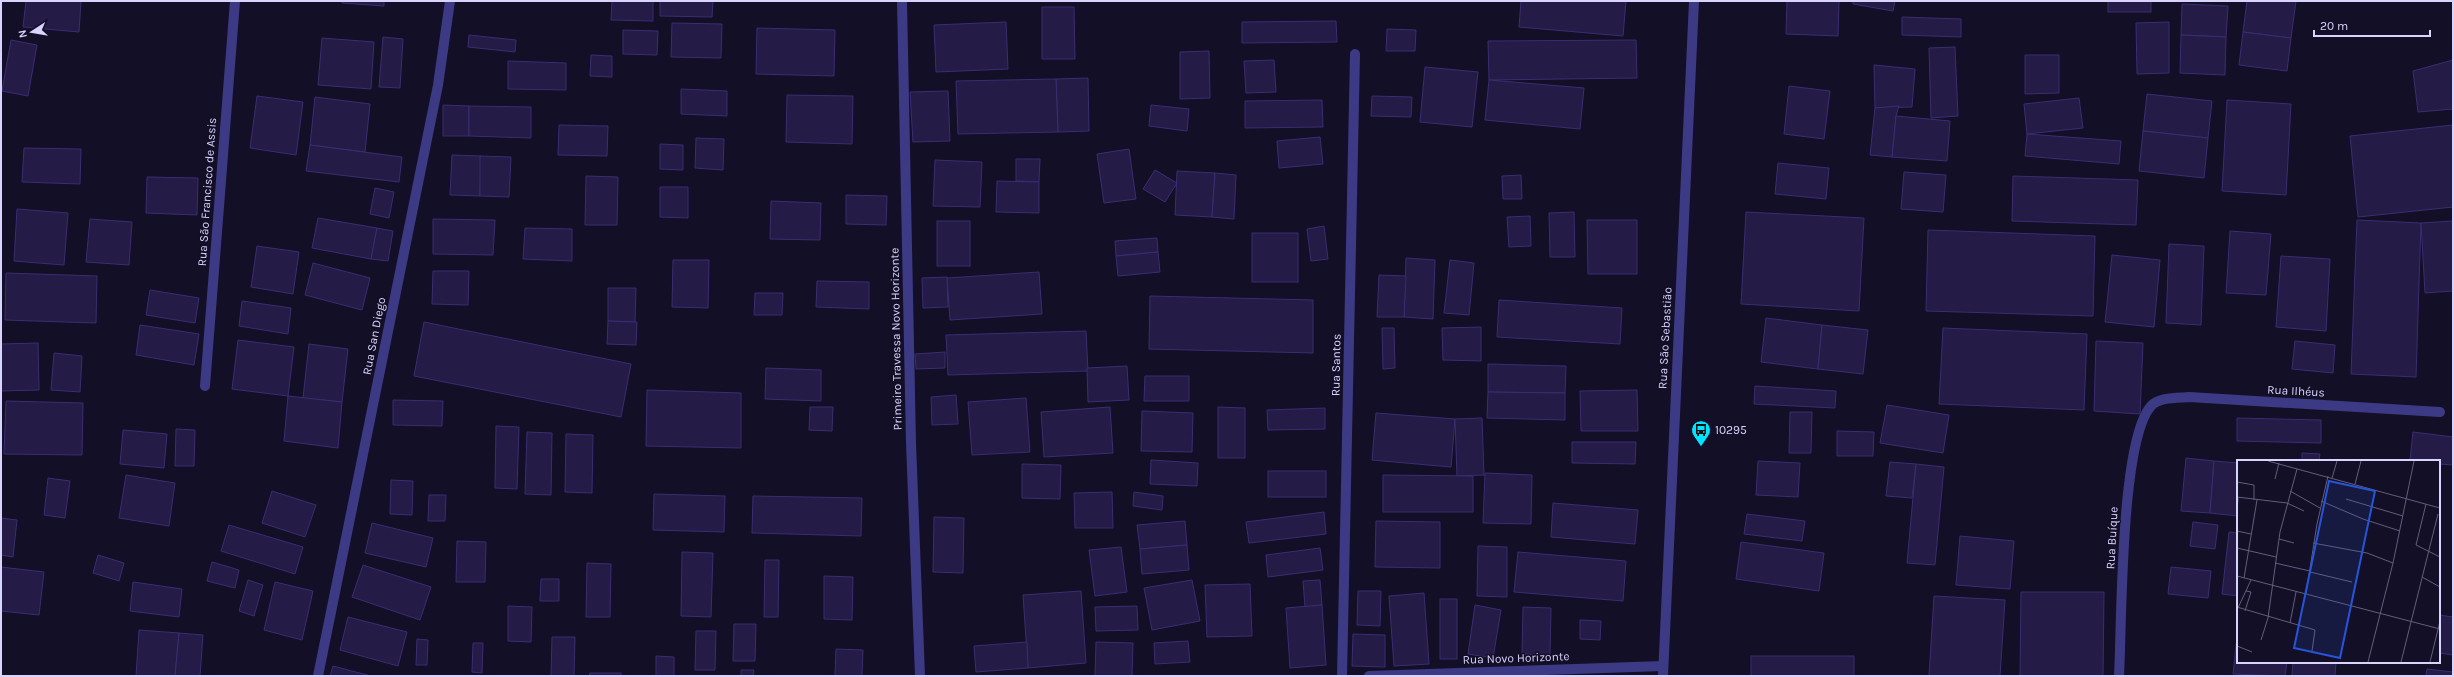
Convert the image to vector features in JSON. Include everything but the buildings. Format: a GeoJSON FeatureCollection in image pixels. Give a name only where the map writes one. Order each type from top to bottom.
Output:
{"type":"FeatureCollection","features":[{"type":"Feature","properties":{"kind":"street","name":"Rua São Francisco de Assis"},"geometry":{"type":"LineString","coordinates":[[205,386],[235,1]]}},
{"type":"Feature","properties":{"kind":"street","name":"Rua San Diego"},"geometry":{"type":"LineString","coordinates":[[318,676],[438,85],[450,1]]}},
{"type":"Feature","properties":{"kind":"street","name":"Primeiro Travessa Novo Horizonte"},"geometry":{"type":"LineString","coordinates":[[902,1],[911,443],[920,676]]}},
{"type":"Feature","properties":{"kind":"street","name":"Rua São Sebastião"},"geometry":{"type":"LineString","coordinates":[[1663,671],[1694,1]]}},
{"type":"Feature","properties":{"kind":"street","name":"Rua Santos"},"geometry":{"type":"LineString","coordinates":[[1342,676],[1355,54]]}},
{"type":"Feature","properties":{"kind":"street","name":"Rua Ilhéus"},"geometry":{"type":"LineString","coordinates":[[2151,405],[2168,398],[2188,397],[2440,412]]}},
{"type":"Feature","properties":{"kind":"street","name":"Rua Buíque"},"geometry":{"type":"LineString","coordinates":[[2119,676],[2128,492],[2138,428],[2151,405]]}},
{"type":"Feature","properties":{"kind":"street","name":"Rua Novo Horizonte"},"geometry":{"type":"LineString","coordinates":[[1369,676],[1663,671]]}},
{"type":"Feature","properties":{"kind":"place","name":"10295"},"geometry":{"type":"Point","coordinates":[1701,447]}}]}
